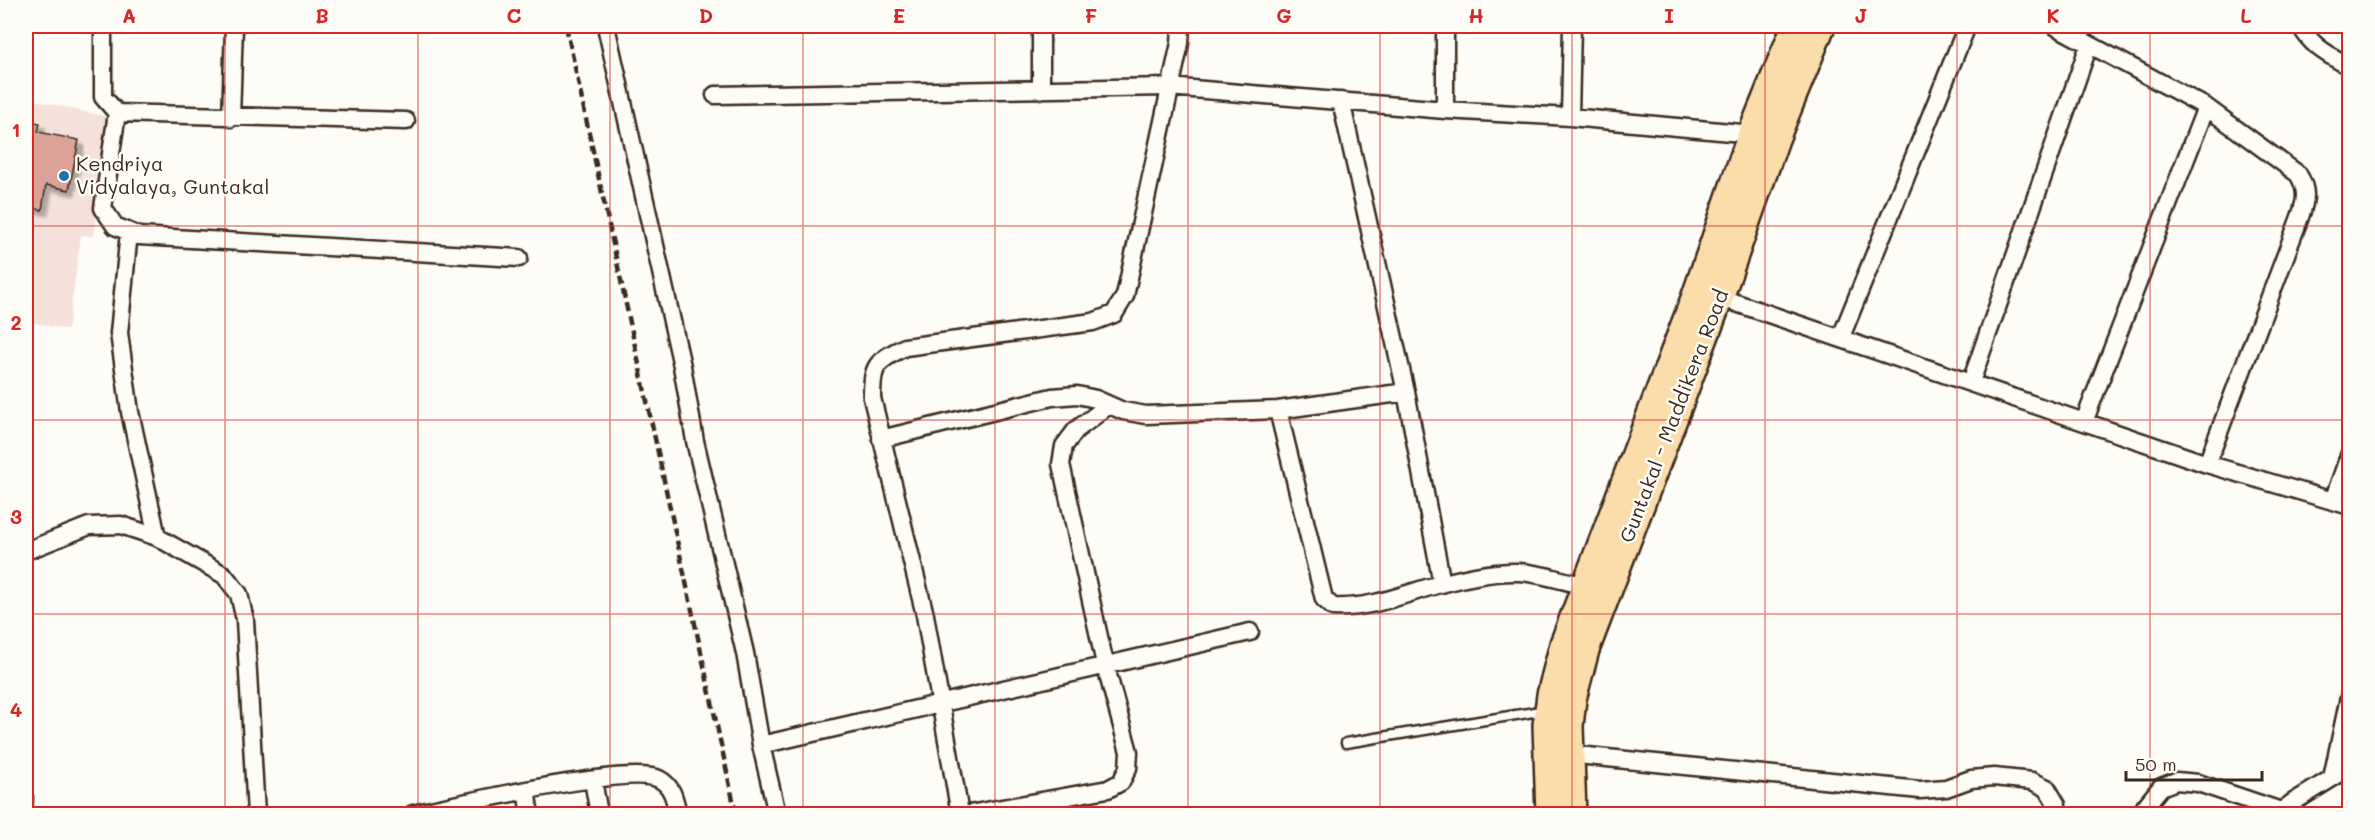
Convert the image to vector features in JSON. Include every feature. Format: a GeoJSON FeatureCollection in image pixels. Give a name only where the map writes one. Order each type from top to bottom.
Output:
{"type":"FeatureCollection","features":[{"type":"Feature","properties":{"kind":"main road","name":"Guntakal - Maddikera Road"},"geometry":{"type":"LineString","coordinates":[[1554,814],[1568,754],[1572,699],[1585,650],[1709,293],[1752,134],[1796,26]]}},
{"type":"Feature","properties":{"kind":"main road","name":"Guntakal - Maddikera Road"},"geometry":{"type":"LineString","coordinates":[[1554,814],[1547,754],[1549,710],[1564,644],[1585,586],[1821,26]]}},
{"type":"Feature","properties":{"kind":"street"},"geometry":{"type":"LineString","coordinates":[[103,26],[104,98],[117,113],[406,122]]}},
{"type":"Feature","properties":{"kind":"street"},"geometry":{"type":"LineString","coordinates":[[231,118],[234,26]]}},
{"type":"Feature","properties":{"kind":"street"},"geometry":{"type":"LineString","coordinates":[[606,26],[682,366],[695,441],[745,653],[761,745],[777,814]]}},
{"type":"Feature","properties":{"kind":"street"},"geometry":{"type":"LineString","coordinates":[[1041,26],[1041,90]]}},
{"type":"Feature","properties":{"kind":"street"},"geometry":{"type":"LineString","coordinates":[[960,814],[925,615],[872,398],[872,374],[884,358],[905,347],[1094,322],[1114,314],[1125,296],[1180,43],[1181,26]]}},
{"type":"Feature","properties":{"kind":"street"},"geometry":{"type":"LineString","coordinates":[[1445,26],[1445,110]]}},
{"type":"Feature","properties":{"kind":"street"},"geometry":{"type":"LineString","coordinates":[[1570,117],[1572,26]]}},
{"type":"Feature","properties":{"kind":"street"},"geometry":{"type":"LineString","coordinates":[[1841,338],[1966,26]]}},
{"type":"Feature","properties":{"kind":"street"},"geometry":{"type":"LineString","coordinates":[[2055,26],[2206,107],[2298,174],[2305,185],[2306,199],[2207,464]]}},
{"type":"Feature","properties":{"kind":"street"},"geometry":{"type":"LineString","coordinates":[[2301,26],[2306,36],[2324,52],[2349,67]]}},
{"type":"Feature","properties":{"kind":"street"},"geometry":{"type":"LineString","coordinates":[[1971,382],[2089,45]]}},
{"type":"Feature","properties":{"kind":"street"},"geometry":{"type":"LineString","coordinates":[[715,95],[1169,87],[1445,110],[1570,117],[1752,134]]}},
{"type":"Feature","properties":{"kind":"street"},"geometry":{"type":"LineString","coordinates":[[1341,101],[1406,392],[1442,584]]}},
{"type":"Feature","properties":{"kind":"street"},"geometry":{"type":"LineString","coordinates":[[2084,422],[2206,107]]}},
{"type":"Feature","properties":{"kind":"street"},"geometry":{"type":"LineString","coordinates":[[117,113],[103,207],[115,226],[139,236],[519,258]]}},
{"type":"Feature","properties":{"kind":"street"},"geometry":{"type":"LineString","coordinates":[[129,232],[119,333],[130,412],[157,537]]}},
{"type":"Feature","properties":{"kind":"street"},"geometry":{"type":"LineString","coordinates":[[1709,293],[2207,464],[2341,504],[2349,453]]}},
{"type":"Feature","properties":{"kind":"street"},"geometry":{"type":"LineString","coordinates":[[881,439],[1052,397],[1077,395],[1123,411],[1146,415],[1278,410],[1406,392]]}},
{"type":"Feature","properties":{"kind":"street"},"geometry":{"type":"LineString","coordinates":[[969,814],[1108,789],[1121,782],[1128,768],[1129,752],[1105,664],[1061,464],[1064,446],[1076,430],[1109,405]]}},
{"type":"Feature","properties":{"kind":"street"},"geometry":{"type":"LineString","coordinates":[[1278,410],[1324,598],[1333,607],[1371,606],[1442,584],[1489,574],[1516,572],[1540,575],[1585,586]]}},
{"type":"Feature","properties":{"kind":"street"},"geometry":{"type":"LineString","coordinates":[[26,551],[89,526],[121,525],[157,537],[224,575],[239,594],[245,620],[256,814]]}},
{"type":"Feature","properties":{"kind":"street"},"geometry":{"type":"LineString","coordinates":[[761,745],[1250,632]]}},
{"type":"Feature","properties":{"kind":"street"},"geometry":{"type":"LineString","coordinates":[[2332,778],[2349,693]]}},
{"type":"Feature","properties":{"kind":"street"},"geometry":{"type":"LineString","coordinates":[[1568,754],[1920,790],[1946,788],[1971,779],[1994,777],[2032,781],[2047,788],[2057,805],[2058,814]]}},
{"type":"Feature","properties":{"kind":"street"},"geometry":{"type":"LineString","coordinates":[[2139,814],[2161,787],[2176,781],[2198,783],[2283,814],[2349,767]]}},
{"type":"Feature","properties":{"kind":"street"},"geometry":{"type":"LineString","coordinates":[[413,814],[457,810],[526,791],[628,775],[646,775],[660,779],[670,787],[678,814]]}},
{"type":"Feature","properties":{"kind":"street"},"geometry":{"type":"LineString","coordinates":[[593,780],[599,814]]}},
{"type":"Feature","properties":{"kind":"street"},"geometry":{"type":"LineString","coordinates":[[526,791],[531,814]]}},
{"type":"Feature","properties":{"kind":"lane"},"geometry":{"type":"LineString","coordinates":[[1346,743],[1549,710]]}},
{"type":"Feature","properties":{"kind":"lane"},"geometry":{"type":"LineString","coordinates":[[27,814],[28,797]]}},
{"type":"Feature","properties":{"kind":"shaded area","name":"Kendriya Vidyalaya, Guntakal"},"geometry":{"type":"Polygon","coordinates":[[[26,98],[111,118],[93,236],[81,235],[68,330],[26,321],[26,98]]]}},
{"type":"Feature","properties":{"kind":"building"},"geometry":{"type":"Polygon","coordinates":[[[26,120],[40,123],[38,132],[79,140],[69,190],[46,185],[42,210],[26,207],[26,120]]]}},
{"type":"Feature","properties":{"kind":"railway"},"geometry":{"type":"LineString","coordinates":[[566,26],[736,814]]}},
{"type":"Feature","properties":{"kind":"place","name":"Kendriya Vidyalaya, Guntakal"},"geometry":{"type":"Point","coordinates":[64,176]}}]}
